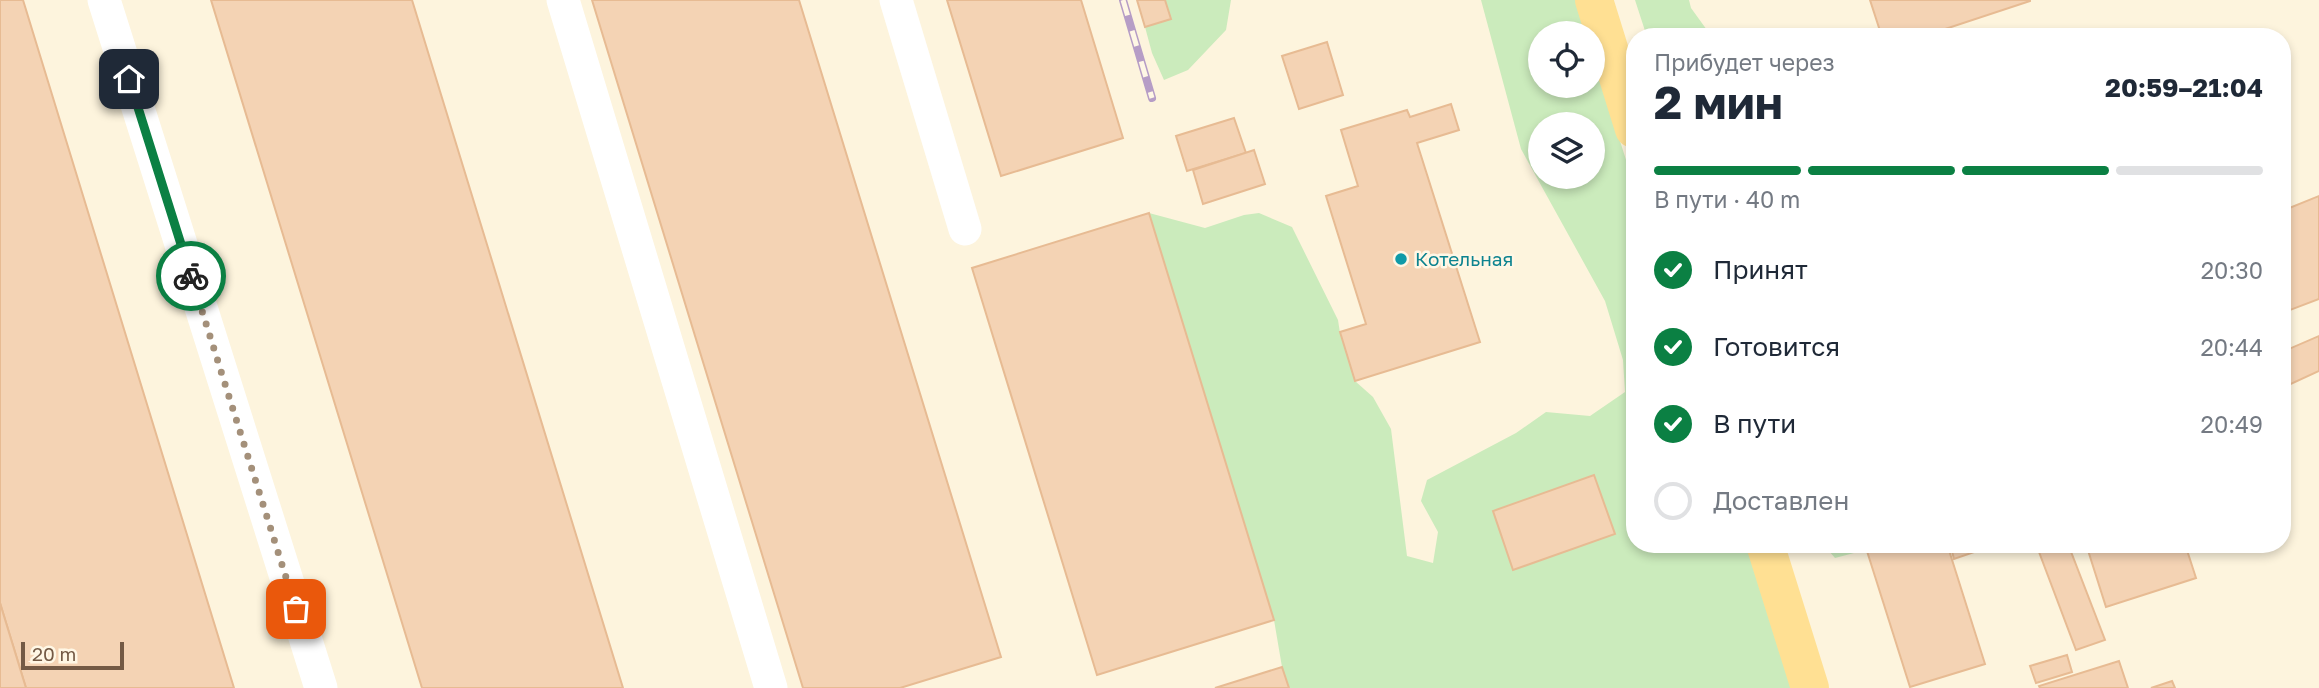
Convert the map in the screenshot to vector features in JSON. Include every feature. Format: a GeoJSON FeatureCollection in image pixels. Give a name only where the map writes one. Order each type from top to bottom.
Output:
{"type":"FeatureCollection","features":[{"type":"Feature","properties":{"kind":"main road"},"geometry":{"type":"LineString","coordinates":[[1594,0],[1626,103]]}},
{"type":"Feature","properties":{"kind":"main road"},"geometry":{"type":"LineString","coordinates":[[1768,553],[1810,688]]}},
{"type":"Feature","properties":{"kind":"lane"},"geometry":{"type":"LineString","coordinates":[[104,0],[321,688]]}},
{"type":"Feature","properties":{"kind":"lane"},"geometry":{"type":"LineString","coordinates":[[563,0],[771,688]]}},
{"type":"Feature","properties":{"kind":"lane"},"geometry":{"type":"LineString","coordinates":[[896,0],[965,229]]}},
{"type":"Feature","properties":{"kind":"green space"},"geometry":{"type":"Polygon","coordinates":[[[1165,0],[1231,0],[1226,30],[1188,70],[1164,80],[1152,53],[1145,27],[1171,19],[1165,0]]]}},
{"type":"Feature","properties":{"kind":"green space"},"geometry":{"type":"Polygon","coordinates":[[[1481,0],[1576,0],[1582,21],[1528,21],[1528,98],[1605,98],[1605,94],[1626,160],[1626,553],[1755,553],[1797,688],[1289,688],[1282,667],[1274,620],[1149,213],[1205,228],[1259,213],[1292,227],[1338,320],[1355,381],[1373,397],[1391,429],[1407,556],[1433,563],[1438,532],[1421,501],[1427,480],[1516,433],[1546,412],[1590,416],[1625,392],[1623,360],[1605,301],[1543,189],[1605,189],[1605,112],[1528,112],[1528,162],[1521,149],[1481,0]]]}},
{"type":"Feature","properties":{"kind":"green space"},"geometry":{"type":"Polygon","coordinates":[[[1635,0],[1689,0],[1691,8],[1705,28],[1644,28],[1635,0]]]}},
{"type":"Feature","properties":{"kind":"green space"},"geometry":{"type":"Polygon","coordinates":[[[1831,553],[1854,553],[1835,558],[1831,553]]]}},
{"type":"Feature","properties":{"kind":"building"},"geometry":{"type":"Polygon","coordinates":[[[0,0],[23,0],[234,688],[26,688],[0,603],[0,0]]]}},
{"type":"Feature","properties":{"kind":"building"},"geometry":{"type":"Polygon","coordinates":[[[211,0],[412,0],[623,688],[422,688],[211,0]]]}},
{"type":"Feature","properties":{"kind":"building"},"geometry":{"type":"Polygon","coordinates":[[[592,0],[799,0],[1001,657],[900,688],[803,688],[592,0]]]}},
{"type":"Feature","properties":{"kind":"building"},"geometry":{"type":"Polygon","coordinates":[[[947,0],[1081,0],[1123,138],[1001,176],[947,0]]]}},
{"type":"Feature","properties":{"kind":"building"},"geometry":{"type":"Polygon","coordinates":[[[1137,0],[1165,0],[1171,19],[1145,27],[1137,0]]]}},
{"type":"Feature","properties":{"kind":"building"},"geometry":{"type":"Polygon","coordinates":[[[1870,0],[2030,0],[1948,28],[1879,28],[1870,0]]]}},
{"type":"Feature","properties":{"kind":"building"},"geometry":{"type":"Polygon","coordinates":[[[1327,42],[1343,95],[1299,109],[1282,56],[1327,42]]]}},
{"type":"Feature","properties":{"kind":"building"},"geometry":{"type":"Polygon","coordinates":[[[1451,104],[1459,130],[1417,143],[1480,342],[1355,381],[1340,332],[1366,324],[1326,196],[1358,186],[1341,130],[1407,110],[1410,117],[1451,104]]]}},
{"type":"Feature","properties":{"kind":"building"},"geometry":{"type":"Polygon","coordinates":[[[1234,118],[1246,153],[1187,171],[1176,136],[1234,118]]]}},
{"type":"Feature","properties":{"kind":"building"},"geometry":{"type":"Polygon","coordinates":[[[1254,150],[1265,184],[1203,204],[1193,170],[1254,150]]]}},
{"type":"Feature","properties":{"kind":"building"},"geometry":{"type":"Polygon","coordinates":[[[2319,196],[2319,299],[2291,310],[2291,207],[2319,196]]]}},
{"type":"Feature","properties":{"kind":"building"},"geometry":{"type":"Polygon","coordinates":[[[1149,213],[1274,620],[1097,675],[972,268],[1149,213]]]}},
{"type":"Feature","properties":{"kind":"building"},"geometry":{"type":"Polygon","coordinates":[[[2319,336],[2319,371],[2291,384],[2291,348],[2319,336]]]}},
{"type":"Feature","properties":{"kind":"building"},"geometry":{"type":"Polygon","coordinates":[[[1594,475],[1615,534],[1513,570],[1493,511],[1594,475]]]}},
{"type":"Feature","properties":{"kind":"building"},"geometry":{"type":"Polygon","coordinates":[[[1868,553],[1950,553],[1985,664],[1910,687],[1868,553]]]}},
{"type":"Feature","properties":{"kind":"building"},"geometry":{"type":"Polygon","coordinates":[[[1952,553],[1971,553],[1954,559],[1952,553]]]}},
{"type":"Feature","properties":{"kind":"building"},"geometry":{"type":"Polygon","coordinates":[[[2039,553],[2071,553],[2105,640],[2076,650],[2039,553]]]}},
{"type":"Feature","properties":{"kind":"building"},"geometry":{"type":"Polygon","coordinates":[[[2089,553],[2188,553],[2196,578],[2106,607],[2089,553]]]}},
{"type":"Feature","properties":{"kind":"building"},"geometry":{"type":"Polygon","coordinates":[[[0,603],[26,688],[0,688],[0,603]]]}},
{"type":"Feature","properties":{"kind":"building"},"geometry":{"type":"Polygon","coordinates":[[[2067,655],[2072,672],[2036,683],[2030,666],[2067,655]]]}},
{"type":"Feature","properties":{"kind":"building"},"geometry":{"type":"Polygon","coordinates":[[[2119,661],[2128,688],[2039,686],[2119,661]]]}},
{"type":"Feature","properties":{"kind":"building"},"geometry":{"type":"Polygon","coordinates":[[[1282,667],[1289,688],[1215,688],[1282,667]]]}},
{"type":"Feature","properties":{"kind":"building"},"geometry":{"type":"Polygon","coordinates":[[[2172,681],[2175,688],[2151,688],[2172,681]]]}},
{"type":"Feature","properties":{"kind":"railway"},"geometry":{"type":"LineString","coordinates":[[1123,0],[1152,98]]}},
{"type":"Feature","properties":{"kind":"way so far"},"geometry":{"type":"LineString","coordinates":[[191,276],[296,609]]}},
{"type":"Feature","properties":{"kind":"place","name":"Котельная"},"geometry":{"type":"Point","coordinates":[1401,259]}},
{"type":"Feature","properties":{"kind":"route"},"geometry":{"type":"LineString","coordinates":[[129,79],[191,276]]}}]}
